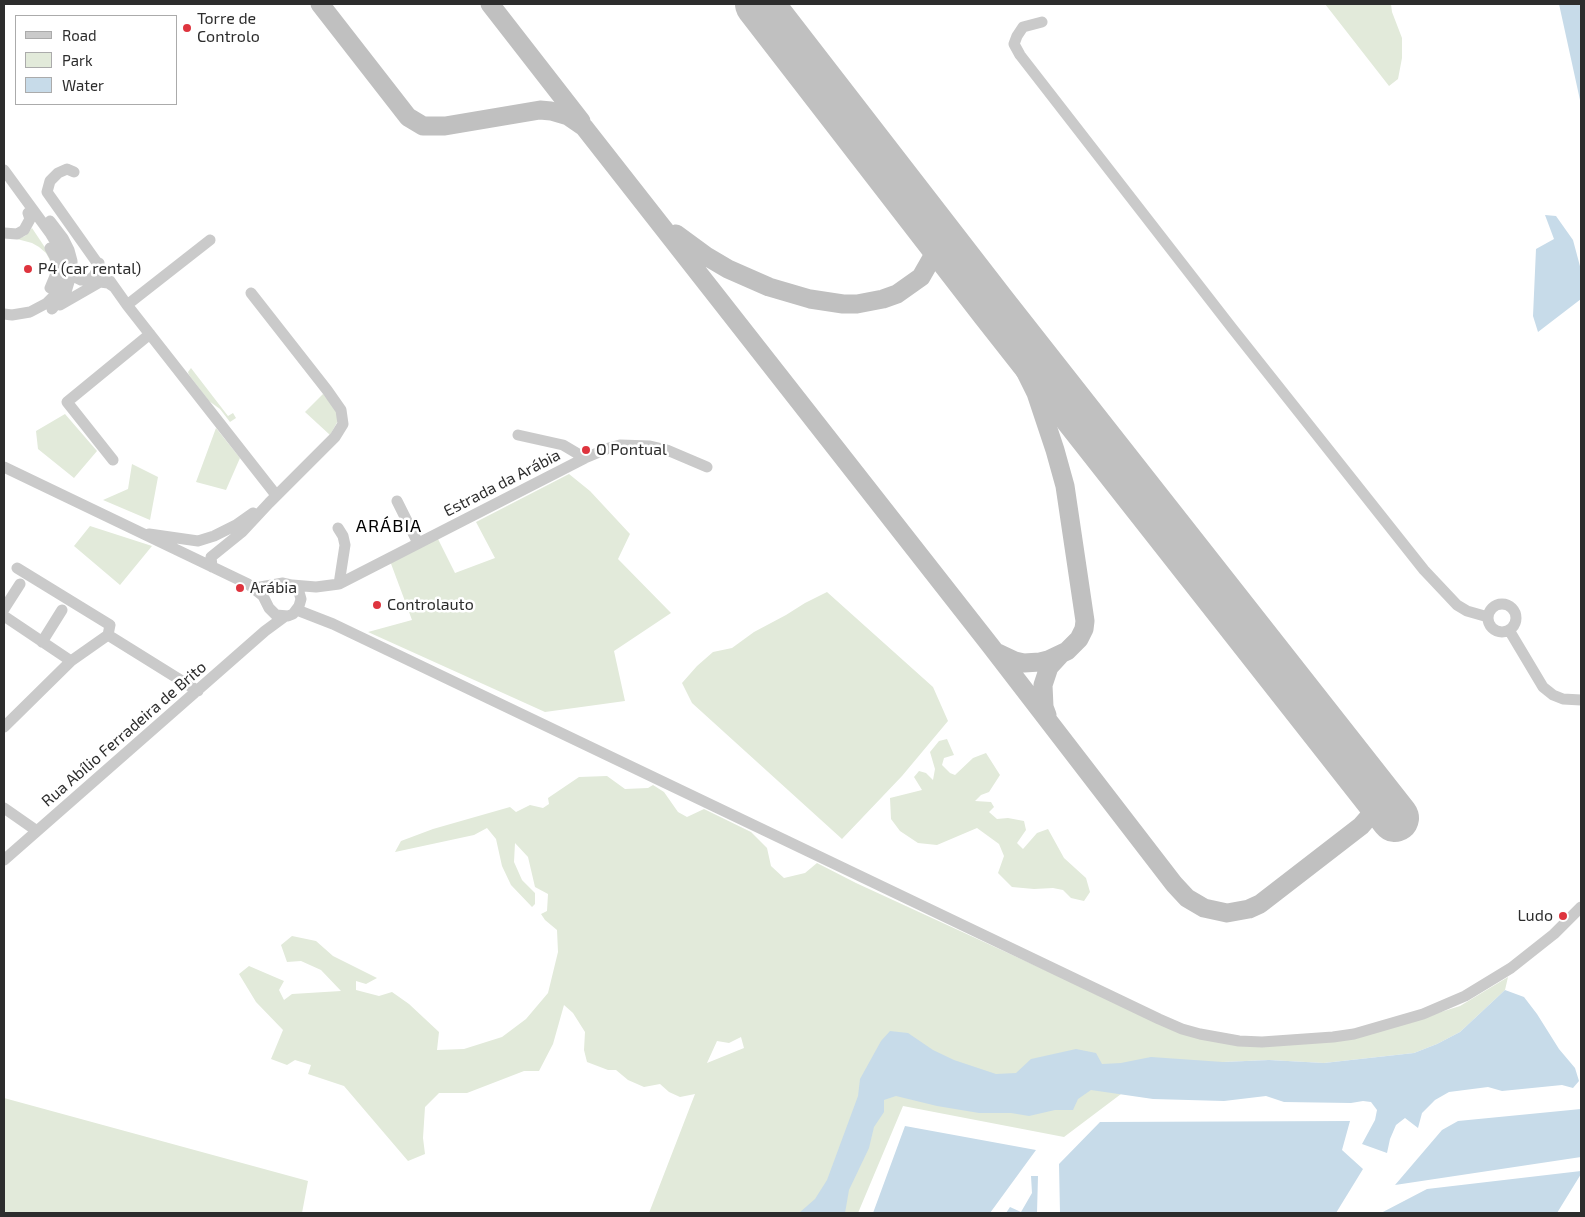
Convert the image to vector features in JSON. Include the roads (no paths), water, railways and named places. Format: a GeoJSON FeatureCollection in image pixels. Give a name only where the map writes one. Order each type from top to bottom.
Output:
{"type":"FeatureCollection","features":[{"type":"Feature","properties":{"kind":"street"},"geometry":{"type":"LineString","coordinates":[[1042,22],[1024,27],[1017,36],[1014,44],[1020,55],[1424,570],[1457,604],[1467,611],[1488,617]]}},
{"type":"Feature","properties":{"kind":"street"},"geometry":{"type":"LineString","coordinates":[[74,172],[67,169],[58,173],[50,181],[47,192],[53,203],[72,225],[115,288],[273,499]]}},
{"type":"Feature","properties":{"kind":"street"},"geometry":{"type":"LineString","coordinates":[[4,171],[10,188],[55,257],[55,276],[48,291],[34,304],[4,313]]}},
{"type":"Feature","properties":{"kind":"street"},"geometry":{"type":"LineString","coordinates":[[4,171],[20,181],[63,238],[69,250],[72,272],[66,292],[52,309]]}},
{"type":"Feature","properties":{"kind":"street"},"geometry":{"type":"LineString","coordinates":[[4,171],[50,233],[59,248],[64,262],[64,275],[60,285],[47,303],[30,312],[12,315],[4,313]]}},
{"type":"Feature","properties":{"kind":"street"},"geometry":{"type":"LineString","coordinates":[[4,233],[17,234],[24,230],[30,219],[28,213]]}},
{"type":"Feature","properties":{"kind":"street"},"geometry":{"type":"LineString","coordinates":[[128,305],[210,240]]}},
{"type":"Feature","properties":{"kind":"street"},"geometry":{"type":"LineString","coordinates":[[72,272],[75,277],[81,280],[89,280],[97,270],[98,263]]}},
{"type":"Feature","properties":{"kind":"street"},"geometry":{"type":"LineString","coordinates":[[4,313],[12,318],[42,315],[100,282],[108,283],[115,288]]}},
{"type":"Feature","properties":{"kind":"street"},"geometry":{"type":"LineString","coordinates":[[212,567],[211,557],[242,532],[335,437],[343,424],[344,418],[341,410],[327,390],[251,293]]}},
{"type":"Feature","properties":{"kind":"street"},"geometry":{"type":"LineString","coordinates":[[113,460],[68,402],[150,334]]}},
{"type":"Feature","properties":{"kind":"street"},"geometry":{"type":"LineString","coordinates":[[518,435],[563,445],[585,458]]}},
{"type":"Feature","properties":{"kind":"street","name":"Estrada da Arábia"},"geometry":{"type":"LineString","coordinates":[[316,587],[339,584],[585,458],[609,448],[620,445],[650,446],[667,450],[707,467]]}},
{"type":"Feature","properties":{"kind":"street"},"geometry":{"type":"LineString","coordinates":[[4,467],[255,588],[276,615],[284,617],[293,614],[299,603],[316,587]]}},
{"type":"Feature","properties":{"kind":"street"},"geometry":{"type":"LineString","coordinates":[[142,533],[162,534],[193,541],[204,540],[236,525],[273,499]]}},
{"type":"Feature","properties":{"kind":"street"},"geometry":{"type":"LineString","coordinates":[[397,501],[418,543]]}},
{"type":"Feature","properties":{"kind":"street"},"geometry":{"type":"LineString","coordinates":[[338,528],[343,536],[345,545],[339,584]]}},
{"type":"Feature","properties":{"kind":"street"},"geometry":{"type":"LineString","coordinates":[[6,720],[71,661],[108,635],[110,625],[17,568]]}},
{"type":"Feature","properties":{"kind":"street"},"geometry":{"type":"LineString","coordinates":[[255,588],[282,583],[316,587]]}},
{"type":"Feature","properties":{"kind":"street"},"geometry":{"type":"LineString","coordinates":[[4,609],[20,584]]}},
{"type":"Feature","properties":{"kind":"street"},"geometry":{"type":"LineString","coordinates":[[292,585],[299,592],[299,603]]}},
{"type":"Feature","properties":{"kind":"street"},"geometry":{"type":"LineString","coordinates":[[265,632],[269,608],[267,596],[274,586]]}},
{"type":"Feature","properties":{"kind":"street"},"geometry":{"type":"LineString","coordinates":[[299,603],[333,624],[1159,1019],[1200,1034],[1239,1041],[1262,1042],[1333,1037],[1361,1032],[1423,1014],[1465,996],[1511,968],[1554,934],[1581,907]]}},
{"type":"Feature","properties":{"kind":"street"},"geometry":{"type":"LineString","coordinates":[[1502,604],[1513,611],[1515,619],[1509,630],[1501,632],[1493,629],[1488,617],[1491,610],[1502,604]]}},
{"type":"Feature","properties":{"kind":"street"},"geometry":{"type":"LineString","coordinates":[[42,642],[62,610]]}},
{"type":"Feature","properties":{"kind":"street"},"geometry":{"type":"LineString","coordinates":[[4,616],[71,661]]}},
{"type":"Feature","properties":{"kind":"street","name":"Rua Abílio Ferradeira de Brito"},"geometry":{"type":"LineString","coordinates":[[4,860],[284,617]]}},
{"type":"Feature","properties":{"kind":"street"},"geometry":{"type":"LineString","coordinates":[[1509,630],[1544,687],[1553,695],[1564,699],[1581,700]]}},
{"type":"Feature","properties":{"kind":"street"},"geometry":{"type":"LineString","coordinates":[[108,635],[198,691]]}},
{"type":"Feature","properties":{"kind":"street"},"geometry":{"type":"LineString","coordinates":[[4,808],[37,831]]}},
{"type":"Feature","properties":{"kind":"water"},"geometry":{"type":"Polygon","coordinates":[[[1559,4],[1581,4],[1581,110],[1580,100],[1559,4]]]}},
{"type":"Feature","properties":{"kind":"water"},"geometry":{"type":"Polygon","coordinates":[[[1545,215],[1556,216],[1573,240],[1581,270],[1581,299],[1538,332],[1533,316],[1536,249],[1554,239],[1545,215]]]}},
{"type":"Feature","properties":{"kind":"water"},"geometry":{"type":"Polygon","coordinates":[[[1505,990],[1524,997],[1559,1049],[1575,1068],[1579,1081],[1573,1088],[1562,1085],[1502,1091],[1488,1087],[1449,1092],[1435,1100],[1422,1113],[1418,1128],[1405,1118],[1396,1125],[1387,1153],[1362,1144],[1375,1120],[1377,1110],[1371,1102],[1363,1101],[1351,1103],[1284,1102],[1266,1096],[1224,1101],[1153,1099],[1091,1090],[1078,1099],[1073,1110],[1055,1110],[1029,1116],[1011,1113],[979,1113],[937,1106],[896,1096],[884,1100],[884,1112],[874,1127],[869,1148],[849,1190],[845,1213],[799,1213],[815,1199],[827,1180],[858,1096],[860,1079],[881,1041],[890,1031],[908,1033],[933,1050],[954,1060],[996,1074],[1016,1073],[1031,1059],[1076,1049],[1096,1053],[1102,1064],[1121,1063],[1151,1057],[1223,1062],[1269,1060],[1324,1063],[1414,1053],[1437,1044],[1460,1032],[1505,990]]]}},
{"type":"Feature","properties":{"kind":"water"},"geometry":{"type":"Polygon","coordinates":[[[1581,1109],[1581,1157],[1395,1185],[1442,1130],[1458,1121],[1581,1109]]]}},
{"type":"Feature","properties":{"kind":"water"},"geometry":{"type":"Polygon","coordinates":[[[1350,1121],[1342,1150],[1363,1169],[1336,1213],[1060,1213],[1059,1164],[1100,1122],[1350,1121]]]}},
{"type":"Feature","properties":{"kind":"water"},"geometry":{"type":"Polygon","coordinates":[[[905,1126],[1036,1150],[990,1213],[873,1213],[905,1126]]]}},
{"type":"Feature","properties":{"kind":"water"},"geometry":{"type":"Polygon","coordinates":[[[1581,1171],[1557,1213],[1381,1213],[1427,1189],[1581,1171]]]}},
{"type":"Feature","properties":{"kind":"water"},"geometry":{"type":"Polygon","coordinates":[[[1031,1176],[1038,1176],[1037,1213],[1006,1213],[1010,1207],[1021,1212],[1032,1193],[1031,1176]]]}},
{"type":"Feature","properties":{"kind":"place","name":"Torre de Controlo"},"geometry":{"type":"Point","coordinates":[187,28]}},
{"type":"Feature","properties":{"kind":"place","name":"P4 (car rental)"},"geometry":{"type":"Point","coordinates":[28,269]}},
{"type":"Feature","properties":{"kind":"place","name":"O Pontual"},"geometry":{"type":"Point","coordinates":[586,450]}},
{"type":"Feature","properties":{"kind":"place","name":"Arábia"},"geometry":{"type":"Point","coordinates":[240,588]}},
{"type":"Feature","properties":{"kind":"place","name":"Controlauto"},"geometry":{"type":"Point","coordinates":[377,605]}},
{"type":"Feature","properties":{"kind":"place","name":"Ludo"},"geometry":{"type":"Point","coordinates":[1563,916]}},
{"type":"Feature","properties":{"kind":"district","name":"ARÁBIA"},"geometry":{"type":"Point","coordinates":[389,526]}}]}
